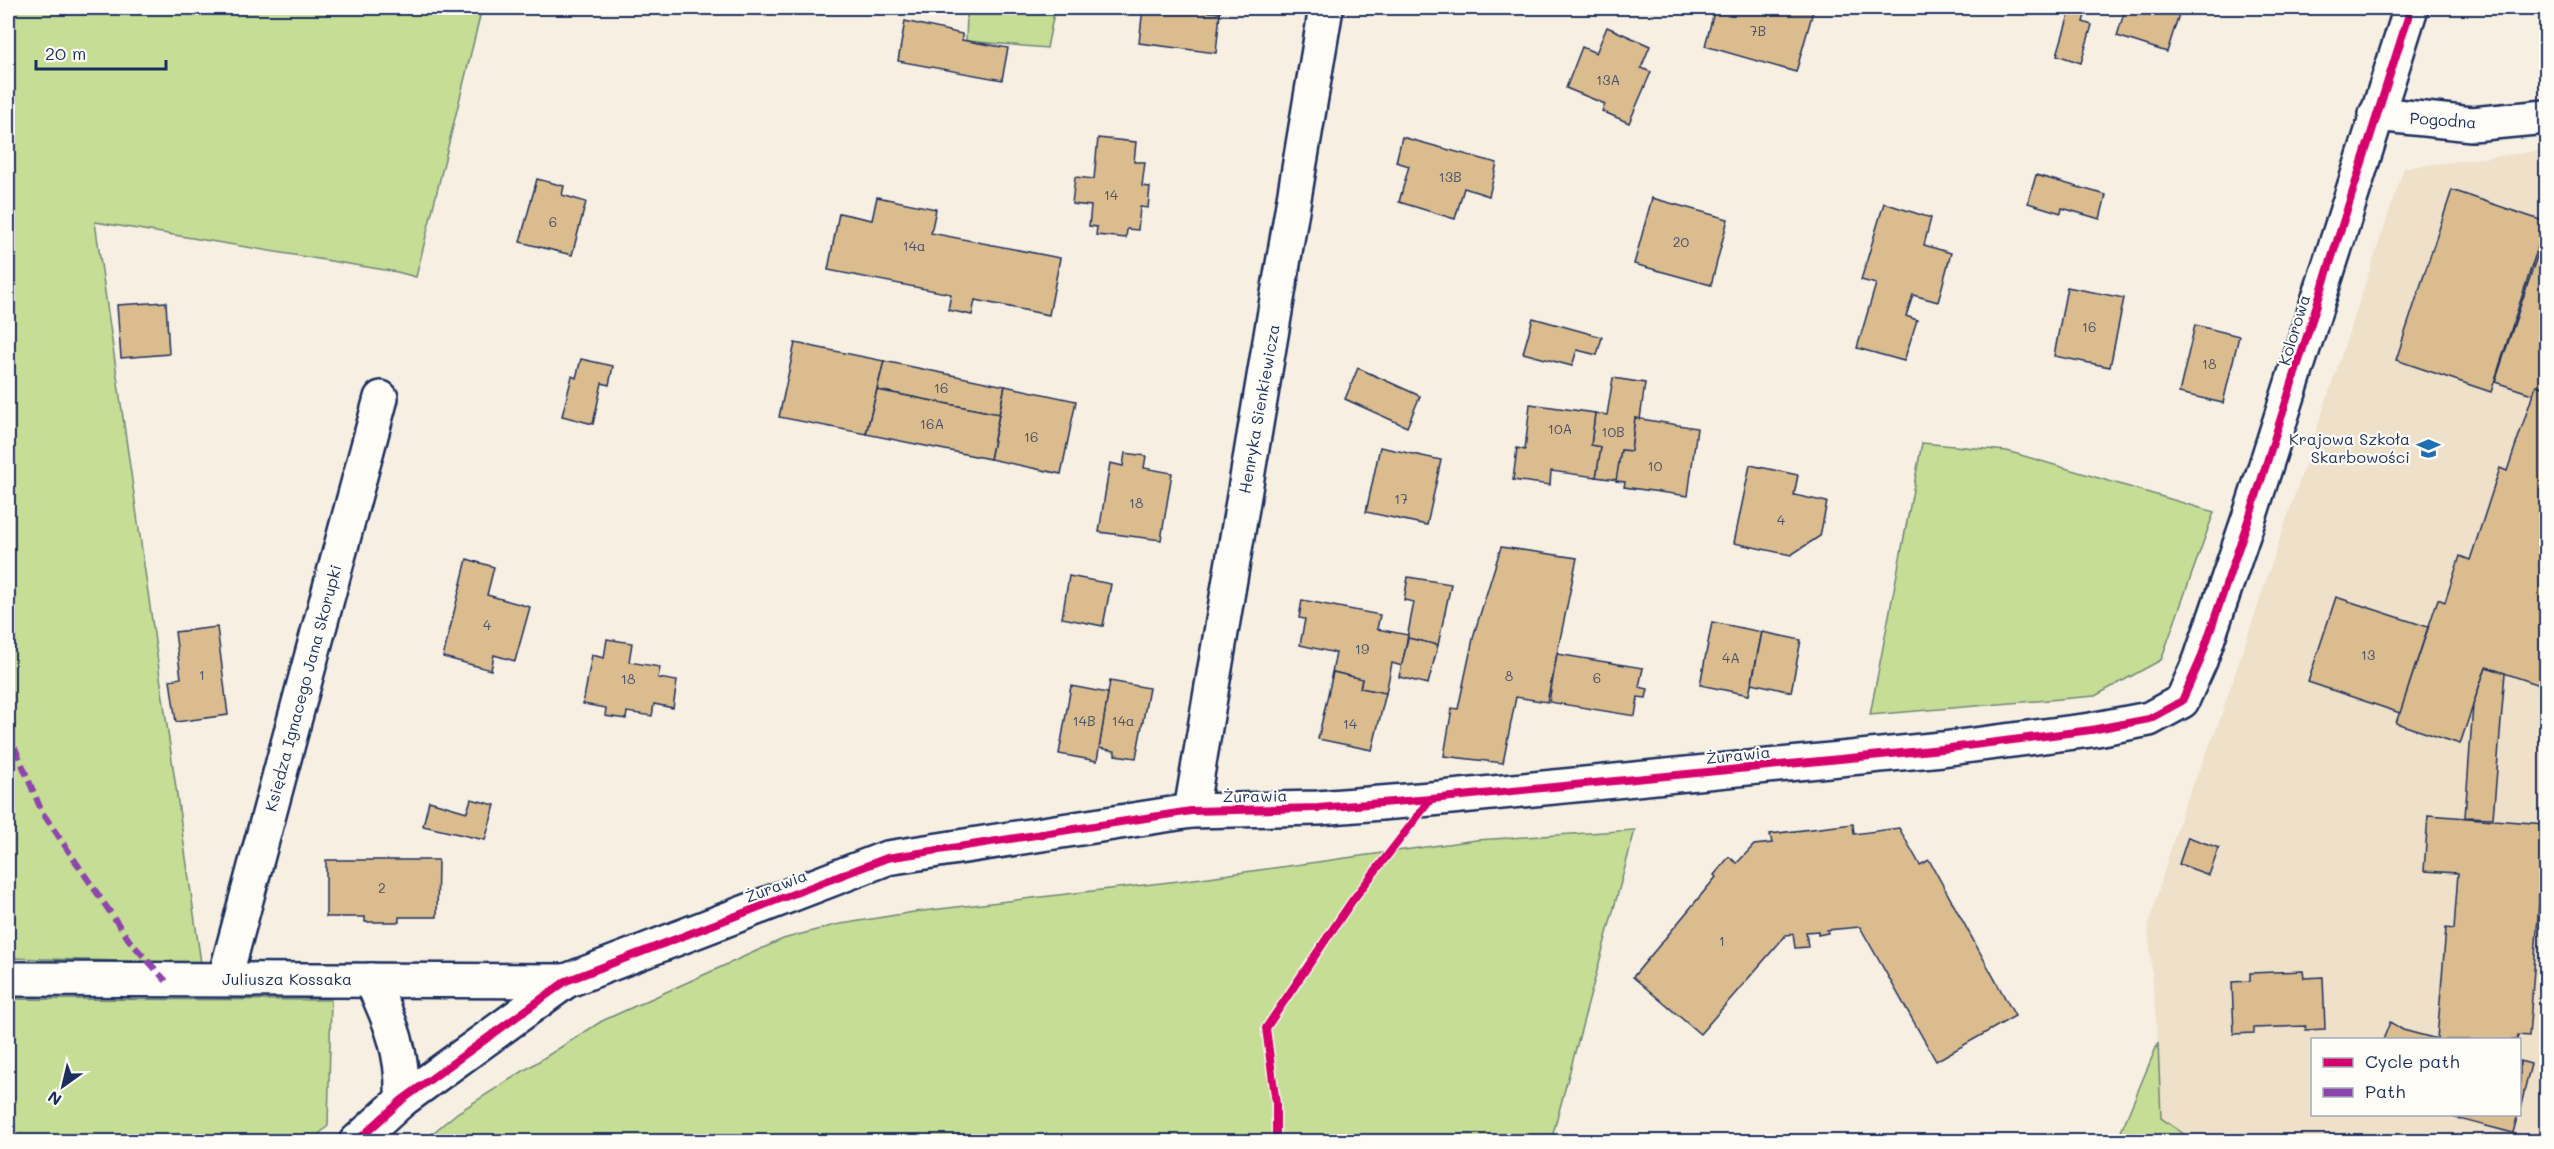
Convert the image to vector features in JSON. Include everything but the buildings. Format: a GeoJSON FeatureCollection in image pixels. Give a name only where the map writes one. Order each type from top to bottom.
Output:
{"type":"FeatureCollection","features":[{"type":"Feature","properties":{"kind":"street","name":"Henryka Sienkiewicza"},"geometry":{"type":"LineString","coordinates":[[1191,811],[1326,8]]}},
{"type":"Feature","properties":{"kind":"street","name":"Kolorowa"},"geometry":{"type":"LineString","coordinates":[[2200,661],[2252,509],[2411,8]]}},
{"type":"Feature","properties":{"kind":"street","name":"Pogodna"},"geometry":{"type":"LineString","coordinates":[[2376,114],[2472,124],[2547,117]]}},
{"type":"Feature","properties":{"kind":"street","name":"Księdza Ignacego Jana Skorupki"},"geometry":{"type":"LineString","coordinates":[[225,978],[381,398]]}},
{"type":"Feature","properties":{"kind":"street","name":"Żurawia"},"geometry":{"type":"LineString","coordinates":[[356,1142],[402,1100],[566,981],[887,858],[1191,811],[1318,808],[1431,800],[1942,749],[2091,730],[2149,719],[2182,701],[2200,661]]}},
{"type":"Feature","properties":{"kind":"street","name":"Juliusza Kossaka"},"geometry":{"type":"LineString","coordinates":[[8,979],[566,981]]}},
{"type":"Feature","properties":{"kind":"street"},"geometry":{"type":"LineString","coordinates":[[371,980],[392,1024],[403,1077],[402,1100]]}},
{"type":"Feature","properties":{"kind":"shaded area","name":"Krajowa Szkoła Skarbowości"},"geometry":{"type":"Polygon","coordinates":[[[2546,150],[2546,1141],[2194,1141],[2161,1118],[2158,1043],[2148,926],[2183,808],[2217,728],[2404,168],[2546,150]]]}},
{"type":"Feature","properties":{"kind":"green space"},"geometry":{"type":"Polygon","coordinates":[[[8,8],[482,8],[416,277],[95,222],[201,963],[8,958],[8,8]]]}},
{"type":"Feature","properties":{"kind":"green space"},"geometry":{"type":"Polygon","coordinates":[[[938,8],[1055,8],[1047,48],[966,41],[967,14],[938,8]]]}},
{"type":"Feature","properties":{"kind":"green space"},"geometry":{"type":"Polygon","coordinates":[[[1922,443],[2007,451],[2214,512],[2161,660],[2095,696],[1870,715],[1922,443]]]}},
{"type":"Feature","properties":{"kind":"green space"},"geometry":{"type":"Polygon","coordinates":[[[1635,830],[1551,1141],[423,1141],[457,1113],[602,1021],[783,939],[835,925],[914,912],[1187,880],[1476,840],[1635,830]]]}},
{"type":"Feature","properties":{"kind":"green space"},"geometry":{"type":"Polygon","coordinates":[[[8,999],[331,1000],[328,1126],[311,1141],[8,1141],[8,999]]]}},
{"type":"Feature","properties":{"kind":"green space"},"geometry":{"type":"Polygon","coordinates":[[[2158,1043],[2161,1118],[2194,1141],[2117,1141],[2158,1043]]]}},
{"type":"Feature","properties":{"kind":"marked path"},"geometry":{"type":"LineString","coordinates":[[8,731],[42,812],[129,940],[166,981]]}},
{"type":"Feature","properties":{"kind":"cycle path"},"geometry":{"type":"LineString","coordinates":[[356,1142],[402,1100],[566,981],[887,858],[1191,811],[1318,808],[1431,799],[1942,749],[2091,730],[2149,719],[2182,701],[2200,661],[2252,509],[2411,8]]}},
{"type":"Feature","properties":{"kind":"cycle path"},"geometry":{"type":"LineString","coordinates":[[1276,1142],[1276,1104],[1266,1028],[1352,901],[1431,799]]}},
{"type":"Feature","properties":{"kind":"place","name":"Krajowa Szkoła Skarbowości"},"geometry":{"type":"Point","coordinates":[2428,448]}}]}
